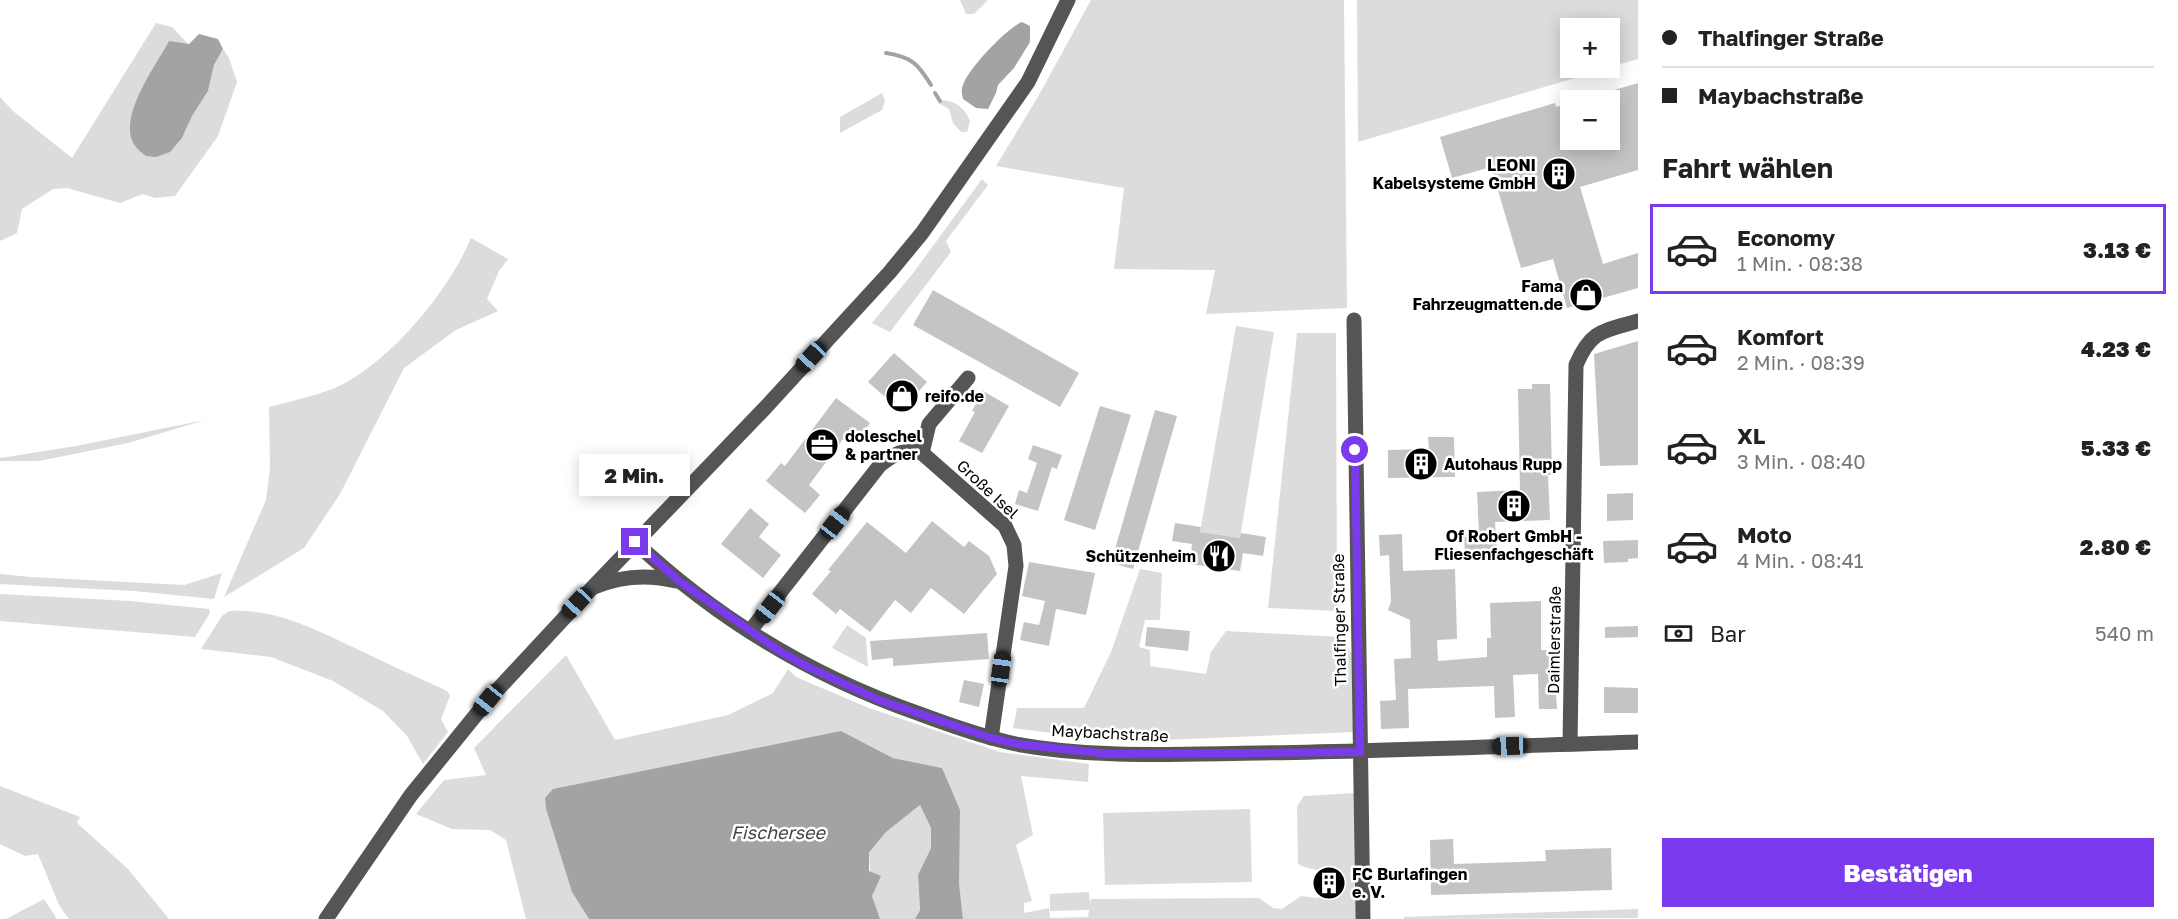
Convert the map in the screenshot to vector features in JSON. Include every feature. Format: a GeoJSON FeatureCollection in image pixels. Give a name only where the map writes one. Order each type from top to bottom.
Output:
{"type":"FeatureCollection","features":[{"type":"Feature","properties":{"kind":"street"},"geometry":{"type":"LineString","coordinates":[[326,919],[411,795],[488,700],[866,299],[922,233],[1028,82],[1068,0]]}},
{"type":"Feature","properties":{"kind":"street","name":"Thalfinger Straße"},"geometry":{"type":"LineString","coordinates":[[1354,320],[1363,919]]}},
{"type":"Feature","properties":{"kind":"street","name":"Daimlerstraße"},"geometry":{"type":"LineString","coordinates":[[1570,744],[1576,365],[1584,347],[1596,335],[1638,321]]}},
{"type":"Feature","properties":{"kind":"street"},"geometry":{"type":"LineString","coordinates":[[750,631],[880,465],[893,455],[904,451],[921,453],[929,424],[968,378]]}},
{"type":"Feature","properties":{"kind":"street","name":"Große Isel"},"geometry":{"type":"LineString","coordinates":[[921,453],[1005,526],[1014,545],[1016,566],[991,738]]}},
{"type":"Feature","properties":{"kind":"street","name":"Maybachstraße"},"geometry":{"type":"LineString","coordinates":[[635,542],[679,581],[750,631],[778,650],[842,684],[879,700],[991,738],[1018,744],[1108,754],[1360,752],[1638,742]]}},
{"type":"Feature","properties":{"kind":"street"},"geometry":{"type":"LineString","coordinates":[[592,588],[620,579],[636,577],[660,577],[679,581]]}},
{"type":"Feature","properties":{"kind":"shaded area"},"geometry":{"type":"Polygon","coordinates":[[[960,0],[988,0],[974,14],[966,14],[960,0]]]}},
{"type":"Feature","properties":{"kind":"shaded area"},"geometry":{"type":"Polygon","coordinates":[[[1091,0],[1344,0],[1347,308],[1206,314],[1215,270],[1114,269],[1124,188],[996,166],[1039,95],[1091,0]]]}},
{"type":"Feature","properties":{"kind":"shaded area"},"geometry":{"type":"Polygon","coordinates":[[[1357,0],[1638,0],[1638,59],[1620,64],[1620,18],[1560,18],[1560,78],[1575,78],[1358,142],[1357,0]]]}},
{"type":"Feature","properties":{"kind":"shaded area"},"geometry":{"type":"Polygon","coordinates":[[[156,23],[172,27],[189,45],[169,42],[140,93],[130,121],[130,135],[135,146],[146,156],[182,138],[192,116],[208,91],[214,65],[223,49],[229,58],[237,82],[218,136],[175,196],[155,198],[143,194],[120,203],[67,188],[53,189],[22,209],[17,233],[0,241],[0,97],[13,111],[72,158],[156,23]]]}},
{"type":"Feature","properties":{"kind":"shaded area"},"geometry":{"type":"Polygon","coordinates":[[[882,93],[885,101],[882,110],[840,133],[840,117],[882,93]]]}},
{"type":"Feature","properties":{"kind":"shaded area"},"geometry":{"type":"Polygon","coordinates":[[[942,100],[956,104],[965,112],[970,121],[967,132],[961,132],[953,123],[949,109],[938,103],[942,100]]]}},
{"type":"Feature","properties":{"kind":"shaded area"},"geometry":{"type":"Polygon","coordinates":[[[982,179],[988,185],[946,241],[951,252],[890,332],[872,323],[914,272],[982,179]]]}},
{"type":"Feature","properties":{"kind":"shaded area"},"geometry":{"type":"Polygon","coordinates":[[[471,238],[508,259],[499,271],[487,299],[498,311],[456,330],[404,368],[340,494],[304,548],[224,597],[266,500],[270,468],[269,407],[335,388],[376,362],[415,324],[433,302],[461,259],[471,238]]]}},
{"type":"Feature","properties":{"kind":"shaded area"},"geometry":{"type":"Polygon","coordinates":[[[1236,326],[1274,332],[1240,538],[1200,532],[1236,326]]]}},
{"type":"Feature","properties":{"kind":"shaded area"},"geometry":{"type":"Polygon","coordinates":[[[1297,333],[1336,333],[1337,611],[1268,608],[1297,333]]]}},
{"type":"Feature","properties":{"kind":"shaded area"},"geometry":{"type":"Polygon","coordinates":[[[205,420],[128,443],[39,461],[0,461],[0,458],[76,446],[205,420]]]}},
{"type":"Feature","properties":{"kind":"shaded area"},"geometry":{"type":"Polygon","coordinates":[[[1140,569],[1162,573],[1160,620],[1145,620],[1139,647],[1150,650],[1150,666],[1206,674],[1211,652],[1226,631],[1341,637],[1355,659],[1353,732],[1138,741],[1013,728],[1017,708],[1084,708],[1111,652],[1140,569]]]}},
{"type":"Feature","properties":{"kind":"shaded area"},"geometry":{"type":"Polygon","coordinates":[[[222,573],[214,599],[134,591],[0,584],[0,574],[184,585],[222,573]]]}},
{"type":"Feature","properties":{"kind":"shaded area"},"geometry":{"type":"Polygon","coordinates":[[[0,594],[130,601],[209,609],[210,613],[195,637],[0,621],[0,594]]]}},
{"type":"Feature","properties":{"kind":"shaded area"},"geometry":{"type":"Polygon","coordinates":[[[229,611],[262,613],[294,621],[443,689],[450,696],[441,719],[448,732],[423,764],[407,736],[383,711],[333,681],[271,657],[201,649],[222,616],[229,611]]]}},
{"type":"Feature","properties":{"kind":"shaded area"},"geometry":{"type":"Polygon","coordinates":[[[847,625],[866,638],[868,667],[832,648],[847,625]]]}},
{"type":"Feature","properties":{"kind":"shaded area"},"geometry":{"type":"Polygon","coordinates":[[[566,655],[615,740],[728,715],[773,693],[788,669],[796,677],[869,708],[1000,752],[1089,764],[1088,782],[1021,776],[1033,835],[1016,845],[1032,901],[1024,903],[1024,913],[1049,908],[1050,918],[1088,917],[1089,910],[1050,911],[1050,894],[1089,892],[1090,904],[1091,899],[1259,898],[1273,908],[1282,909],[1301,896],[1316,898],[1341,891],[1341,873],[1313,869],[1298,864],[1297,806],[1304,796],[1354,793],[1355,919],[963,919],[942,768],[893,758],[841,731],[545,798],[546,809],[572,891],[589,919],[526,919],[506,840],[490,830],[452,829],[416,814],[444,780],[486,775],[474,748],[566,655]]]}},
{"type":"Feature","properties":{"kind":"shaded area"},"geometry":{"type":"Polygon","coordinates":[[[0,786],[80,817],[77,823],[128,869],[169,919],[69,919],[59,905],[38,854],[25,856],[0,844],[0,786]]]}},
{"type":"Feature","properties":{"kind":"shaded area"},"geometry":{"type":"Polygon","coordinates":[[[920,805],[931,828],[931,848],[918,875],[920,910],[915,919],[879,919],[872,896],[869,854],[886,832],[920,805]]]}},
{"type":"Feature","properties":{"kind":"shaded area"},"geometry":{"type":"Polygon","coordinates":[[[1250,809],[1252,882],[1105,885],[1103,813],[1250,809]]]}},
{"type":"Feature","properties":{"kind":"shaded area"},"geometry":{"type":"Polygon","coordinates":[[[44,899],[57,919],[6,919],[44,899]]]}},
{"type":"Feature","properties":{"kind":"shaded area"},"geometry":{"type":"Polygon","coordinates":[[[1638,909],[1638,918],[1404,919],[1404,917],[1638,909]]]}},
{"type":"Feature","properties":{"kind":"water"},"geometry":{"type":"Polygon","coordinates":[[[1022,22],[1030,26],[1030,42],[1014,68],[998,85],[988,109],[976,108],[963,99],[962,89],[966,78],[998,40],[1022,22]]]}},
{"type":"Feature","properties":{"kind":"water"},"geometry":{"type":"Polygon","coordinates":[[[199,34],[218,39],[223,49],[214,65],[208,91],[192,116],[182,138],[170,152],[156,157],[146,156],[135,146],[130,134],[130,121],[140,92],[169,41],[189,44],[199,34]]]}},
{"type":"Feature","properties":{"kind":"water","name":"Fischersee"},"geometry":{"type":"Polygon","coordinates":[[[841,731],[893,758],[942,768],[960,810],[959,884],[963,919],[915,919],[920,910],[918,875],[931,848],[931,828],[920,805],[886,832],[869,853],[869,871],[881,876],[872,896],[880,919],[589,919],[572,892],[546,809],[545,798],[553,789],[841,731]]]}},
{"type":"Feature","properties":{"kind":"building","name":"LEONI Kabelsysteme GmbH"},"geometry":{"type":"Polygon","coordinates":[[[1638,83],[1638,170],[1580,187],[1603,264],[1638,253],[1638,288],[1567,308],[1553,259],[1521,268],[1491,167],[1452,178],[1440,137],[1555,103],[1556,107],[1560,106],[1560,150],[1620,150],[1620,90],[1614,90],[1638,83]]]}},
{"type":"Feature","properties":{"kind":"building"},"geometry":{"type":"Polygon","coordinates":[[[933,290],[1079,373],[1060,407],[913,325],[933,290]]]}},
{"type":"Feature","properties":{"kind":"building"},"geometry":{"type":"Polygon","coordinates":[[[1638,341],[1638,465],[1600,466],[1594,354],[1638,341]]]}},
{"type":"Feature","properties":{"kind":"building"},"geometry":{"type":"Polygon","coordinates":[[[894,353],[927,382],[901,411],[868,382],[894,353]]]}},
{"type":"Feature","properties":{"kind":"building"},"geometry":{"type":"Polygon","coordinates":[[[1532,384],[1550,384],[1552,475],[1548,475],[1550,520],[1495,522],[1497,555],[1465,557],[1464,534],[1479,533],[1477,492],[1520,490],[1518,389],[1532,389],[1532,384]]]}},
{"type":"Feature","properties":{"kind":"building"},"geometry":{"type":"Polygon","coordinates":[[[983,391],[1009,406],[982,453],[959,441],[975,412],[972,411],[983,391]]]}},
{"type":"Feature","properties":{"kind":"building"},"geometry":{"type":"Polygon","coordinates":[[[836,398],[870,423],[862,434],[852,427],[809,485],[820,495],[805,513],[766,481],[781,463],[785,466],[836,398]]]}},
{"type":"Feature","properties":{"kind":"building"},"geometry":{"type":"Polygon","coordinates":[[[1100,406],[1131,415],[1095,530],[1064,520],[1100,406]]]}},
{"type":"Feature","properties":{"kind":"building"},"geometry":{"type":"Polygon","coordinates":[[[1155,410],[1177,416],[1133,569],[1111,563],[1155,410]]]}},
{"type":"Feature","properties":{"kind":"building","name":"Autohaus Rupp"},"geometry":{"type":"Polygon","coordinates":[[[1428,437],[1454,437],[1455,477],[1388,478],[1388,450],[1429,449],[1428,437]]]}},
{"type":"Feature","properties":{"kind":"building"},"geometry":{"type":"Polygon","coordinates":[[[1033,445],[1062,455],[1057,469],[1052,467],[1038,511],[1015,504],[1019,490],[1027,493],[1037,463],[1028,459],[1033,445]]]}},
{"type":"Feature","properties":{"kind":"building"},"geometry":{"type":"Polygon","coordinates":[[[1633,493],[1633,520],[1607,521],[1607,494],[1633,493]]]}},
{"type":"Feature","properties":{"kind":"building"},"geometry":{"type":"Polygon","coordinates":[[[750,508],[769,524],[759,537],[781,555],[763,578],[721,544],[750,508]]]}},
{"type":"Feature","properties":{"kind":"building"},"geometry":{"type":"Polygon","coordinates":[[[932,521],[964,547],[969,541],[989,556],[997,574],[964,614],[931,588],[911,613],[895,600],[870,632],[840,609],[836,614],[812,594],[831,571],[828,570],[867,522],[906,553],[932,521]]]}},
{"type":"Feature","properties":{"kind":"building"},"geometry":{"type":"Polygon","coordinates":[[[1175,523],[1201,527],[1200,532],[1240,538],[1241,533],[1266,537],[1263,556],[1243,553],[1240,571],[1190,564],[1192,544],[1172,541],[1175,523]]]}},
{"type":"Feature","properties":{"kind":"building"},"geometry":{"type":"Polygon","coordinates":[[[1402,534],[1403,571],[1455,569],[1457,639],[1437,640],[1438,661],[1487,657],[1487,638],[1491,638],[1490,603],[1541,601],[1541,650],[1553,650],[1557,709],[1539,709],[1538,674],[1513,675],[1515,717],[1495,718],[1494,686],[1408,689],[1409,728],[1381,729],[1380,701],[1396,700],[1394,659],[1411,658],[1410,620],[1388,610],[1391,602],[1389,555],[1380,556],[1379,535],[1402,534]]]}},
{"type":"Feature","properties":{"kind":"building"},"geometry":{"type":"Polygon","coordinates":[[[1638,540],[1638,558],[1628,559],[1628,562],[1604,563],[1603,541],[1638,540]]]}},
{"type":"Feature","properties":{"kind":"building"},"geometry":{"type":"Polygon","coordinates":[[[1029,562],[1095,573],[1086,615],[1056,609],[1049,646],[1020,640],[1024,622],[1039,625],[1045,601],[1022,596],[1029,562]]]}},
{"type":"Feature","properties":{"kind":"building"},"geometry":{"type":"Polygon","coordinates":[[[1638,626],[1638,637],[1605,638],[1605,627],[1638,626]]]}},
{"type":"Feature","properties":{"kind":"building"},"geometry":{"type":"Polygon","coordinates":[[[1147,627],[1190,631],[1188,651],[1145,646],[1147,627]]]}},
{"type":"Feature","properties":{"kind":"building"},"geometry":{"type":"Polygon","coordinates":[[[987,633],[989,659],[893,666],[893,658],[872,660],[870,641],[987,633]]]}},
{"type":"Feature","properties":{"kind":"building"},"geometry":{"type":"Polygon","coordinates":[[[964,680],[984,684],[979,707],[959,702],[964,680]]]}},
{"type":"Feature","properties":{"kind":"building"},"geometry":{"type":"Polygon","coordinates":[[[1604,687],[1638,688],[1638,713],[1604,713],[1604,687]]]}},
{"type":"Feature","properties":{"kind":"building"},"geometry":{"type":"Polygon","coordinates":[[[1453,839],[1454,864],[1546,861],[1545,850],[1611,848],[1612,890],[1431,895],[1430,840],[1453,839]]]}},
{"type":"Feature","properties":{"kind":"building","name":"FC Burlafingen e. V."},"geometry":{"type":"Polygon","coordinates":[[[1317,874],[1341,874],[1341,891],[1317,892],[1317,874]]]}},
{"type":"Feature","properties":{"kind":"waterway"},"geometry":{"type":"LineString","coordinates":[[886,53],[908,59],[922,72],[931,85]]}},
{"type":"Feature","properties":{"kind":"waterway"},"geometry":{"type":"LineString","coordinates":[[935,93],[940,101]]}},
{"type":"Feature","properties":{"kind":"place","name":"LEONI Kabelsysteme GmbH"},"geometry":{"type":"Point","coordinates":[1559,174]}},
{"type":"Feature","properties":{"kind":"place","name":"Fama Fahrzeugmatten.de"},"geometry":{"type":"Point","coordinates":[1586,295]}},
{"type":"Feature","properties":{"kind":"place","name":"reifo.de"},"geometry":{"type":"Point","coordinates":[902,396]}},
{"type":"Feature","properties":{"kind":"place","name":"doleschel & partner"},"geometry":{"type":"Point","coordinates":[822,445]}},
{"type":"Feature","properties":{"kind":"place","name":"Autohaus Rupp"},"geometry":{"type":"Point","coordinates":[1421,464]}},
{"type":"Feature","properties":{"kind":"place","name":"Of Robert GmbH - Fliesenfachgeschäft"},"geometry":{"type":"Point","coordinates":[1514,506]}},
{"type":"Feature","properties":{"kind":"place","name":"Schützenheim"},"geometry":{"type":"Point","coordinates":[1219,556]}},
{"type":"Feature","properties":{"kind":"place","name":"FC Burlafingen e. V."},"geometry":{"type":"Point","coordinates":[1329,883]}},
{"type":"Feature","properties":{"kind":"route"},"geometry":{"type":"LineString","coordinates":[[635,542],[679,581],[778,650],[804,665],[879,700],[991,738],[1018,744],[1108,754],[1360,752],[1355,450]]}}]}
